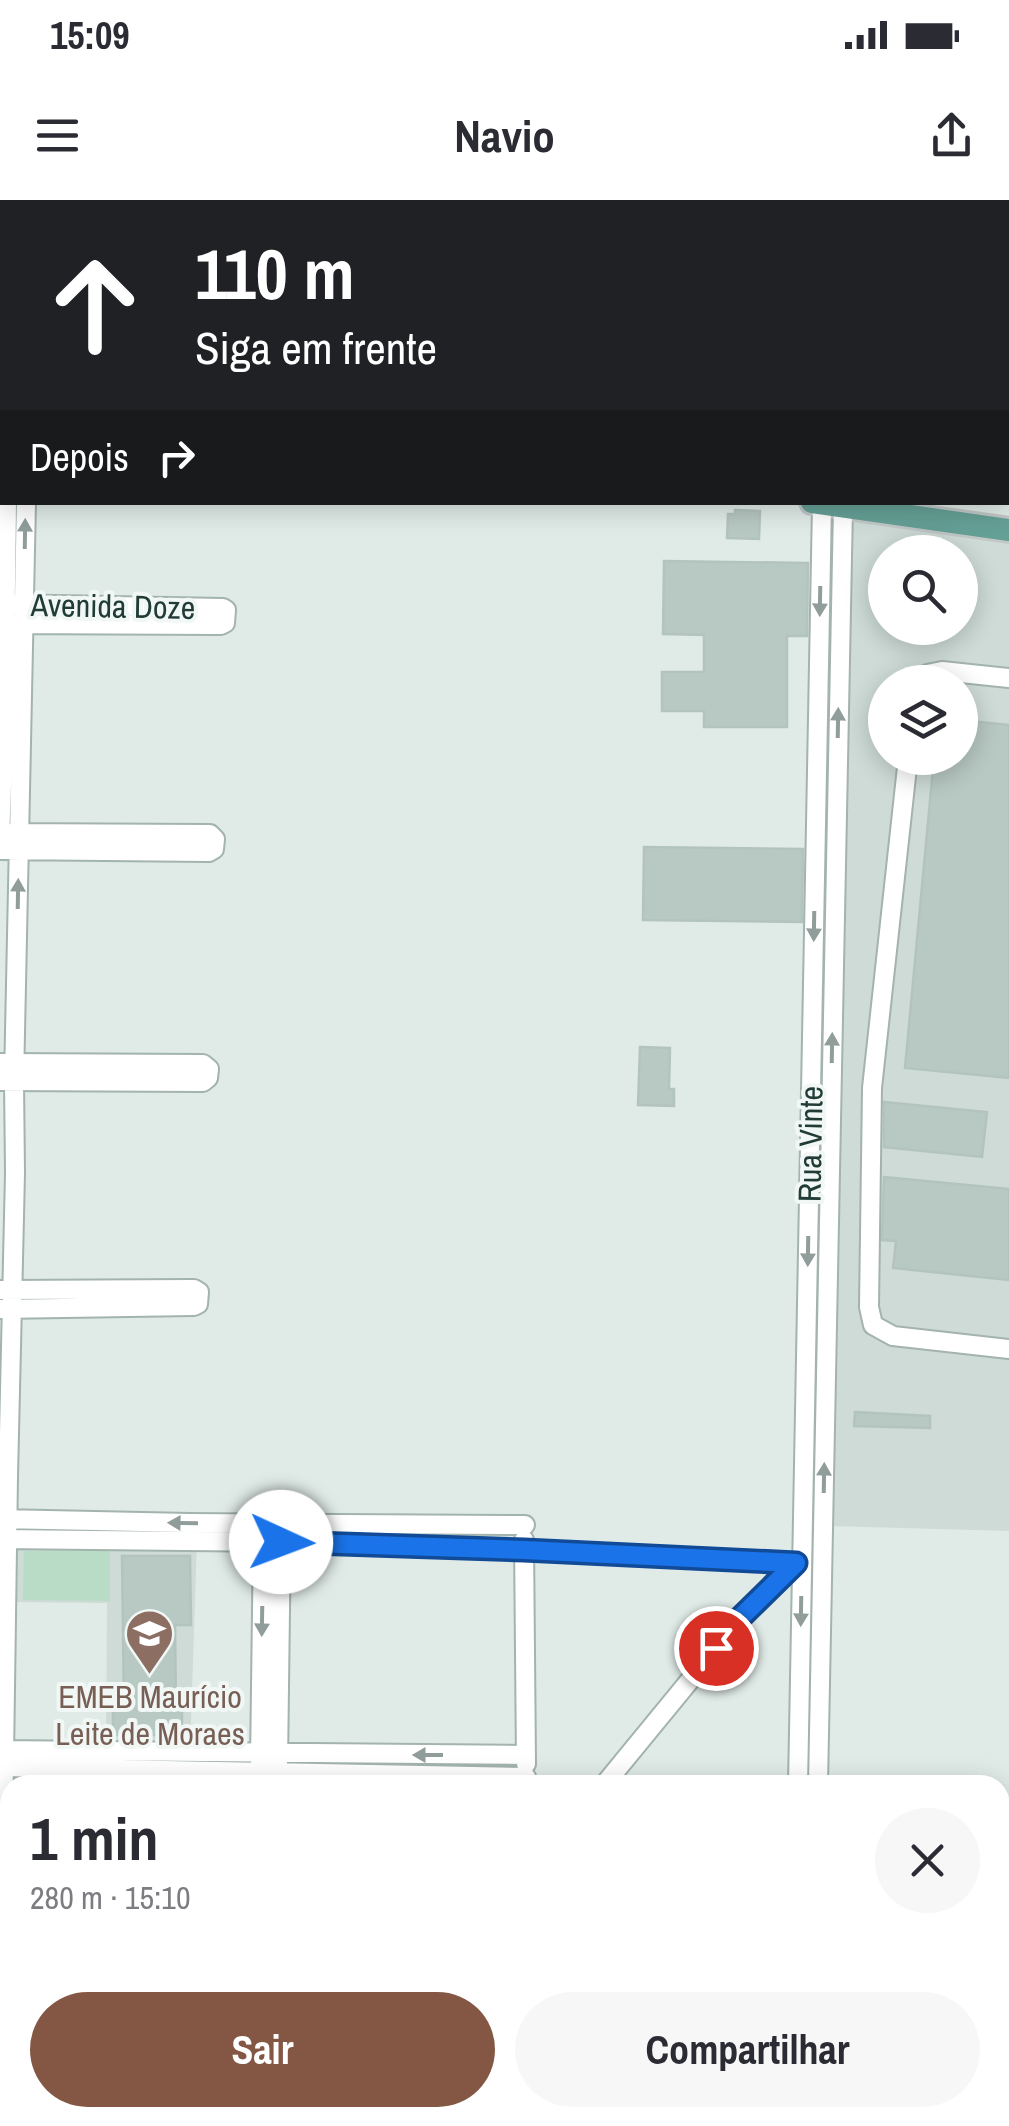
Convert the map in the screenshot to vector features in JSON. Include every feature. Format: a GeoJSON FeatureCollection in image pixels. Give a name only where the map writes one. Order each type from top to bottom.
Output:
{"type":"FeatureCollection","features":[{"type":"Feature","properties":{"kind":"main road"},"geometry":{"type":"LineString","coordinates":[[833,505],[1009,530]]}},
{"type":"Feature","properties":{"kind":"street"},"geometry":{"type":"LineString","coordinates":[[2,1759],[6,1300],[16,1173],[7,1072],[6,840],[14,677],[7,505]]}},
{"type":"Feature","properties":{"kind":"street"},"geometry":{"type":"LineString","coordinates":[[10,614],[26,505]]}},
{"type":"Feature","properties":{"kind":"street","name":"Rua Vinte"},"geometry":{"type":"LineString","coordinates":[[798,1775],[799,1563],[826,505]]}},
{"type":"Feature","properties":{"kind":"street","name":"Rua Vinte"},"geometry":{"type":"LineString","coordinates":[[818,1775],[826,505]]}},
{"type":"Feature","properties":{"kind":"street","name":"Avenida Doze"},"geometry":{"type":"LineString","coordinates":[[10,614],[156,616]]}},
{"type":"Feature","properties":{"kind":"street"},"geometry":{"type":"LineString","coordinates":[[978,675],[1009,678]]}},
{"type":"Feature","properties":{"kind":"street"},"geometry":{"type":"LineString","coordinates":[[906,775],[872,1088],[868,1307],[874,1325],[893,1336],[1009,1349]]}},
{"type":"Feature","properties":{"kind":"street"},"geometry":{"type":"LineString","coordinates":[[210,834],[215,839],[214,849],[209,852],[6,840],[210,834]]}},
{"type":"Feature","properties":{"kind":"street"},"geometry":{"type":"LineString","coordinates":[[7,1072],[97,1072],[203,1064],[209,1069],[203,1082],[97,1072]]}},
{"type":"Feature","properties":{"kind":"street"},"geometry":{"type":"LineString","coordinates":[[194,1288],[200,1298],[194,1306],[6,1300],[194,1288]]}},
{"type":"Feature","properties":{"kind":"street"},"geometry":{"type":"LineString","coordinates":[[4,1519],[272,1532],[560,1553],[799,1563]]}},
{"type":"Feature","properties":{"kind":"street"},"geometry":{"type":"LineString","coordinates":[[4,1538],[525,1525],[560,1553]]}},
{"type":"Feature","properties":{"kind":"street"},"geometry":{"type":"LineString","coordinates":[[525,1525],[526,1775]]}},
{"type":"Feature","properties":{"kind":"street"},"geometry":{"type":"LineString","coordinates":[[269,1775],[272,1532]]}},
{"type":"Feature","properties":{"kind":"street"},"geometry":{"type":"LineString","coordinates":[[612,1775],[740,1618],[799,1563]]}},
{"type":"Feature","properties":{"kind":"street"},"geometry":{"type":"LineString","coordinates":[[2,1759],[269,1754],[525,1756]]}},
{"type":"Feature","properties":{"kind":"street"},"geometry":{"type":"LineString","coordinates":[[2,1759],[216,1775]]}},
{"type":"Feature","properties":{"kind":"street"},"geometry":{"type":"LineString","coordinates":[[0,1994],[0,2041]]}},
{"type":"Feature","properties":{"kind":"shaded area"},"geometry":{"type":"Polygon","coordinates":[[[847,511],[1009,531],[1009,1531],[830,1526],[847,511]]]}},
{"type":"Feature","properties":{"kind":"shaded area","name":"EMEB Maurício Leite de Moraes"},"geometry":{"type":"Polygon","coordinates":[[[7,1538],[197,1540],[190,1752],[106,1751],[107,1603],[7,1602],[7,1538]]]}},
{"type":"Feature","properties":{"kind":"green space"},"geometry":{"type":"Polygon","coordinates":[[[24,1551],[110,1551],[110,1601],[23,1600],[24,1551]]]}},
{"type":"Feature","properties":{"kind":"building"},"geometry":{"type":"Polygon","coordinates":[[[735,510],[760,511],[759,539],[727,538],[728,514],[735,514],[735,510]]]}},
{"type":"Feature","properties":{"kind":"building"},"geometry":{"type":"Polygon","coordinates":[[[664,561],[808,563],[807,636],[787,636],[787,727],[704,727],[704,711],[662,711],[662,672],[704,672],[704,635],[663,634],[664,561]]]}},
{"type":"Feature","properties":{"kind":"building"},"geometry":{"type":"Polygon","coordinates":[[[978,722],[1009,725],[1009,1078],[905,1068],[932,775],[978,775],[978,722]]]}},
{"type":"Feature","properties":{"kind":"building"},"geometry":{"type":"Polygon","coordinates":[[[644,847],[803,849],[802,922],[643,920],[644,847]]]}},
{"type":"Feature","properties":{"kind":"building"},"geometry":{"type":"Polygon","coordinates":[[[640,1047],[670,1048],[669,1089],[674,1089],[674,1106],[638,1105],[640,1047]]]}},
{"type":"Feature","properties":{"kind":"building"},"geometry":{"type":"Polygon","coordinates":[[[884,1102],[987,1112],[982,1157],[884,1147],[884,1102]]]}},
{"type":"Feature","properties":{"kind":"building"},"geometry":{"type":"Polygon","coordinates":[[[884,1177],[1009,1189],[1009,1280],[893,1268],[896,1241],[882,1240],[884,1177]]]}},
{"type":"Feature","properties":{"kind":"building"},"geometry":{"type":"Polygon","coordinates":[[[855,1412],[930,1416],[930,1428],[854,1426],[855,1412]]]}},
{"type":"Feature","properties":{"kind":"building"},"geometry":{"type":"Polygon","coordinates":[[[122,1556],[190,1556],[191,1625],[175,1625],[176,1708],[182,1708],[182,1735],[113,1735],[113,1708],[124,1708],[122,1556]]]}},
{"type":"Feature","properties":{"kind":"place","name":"EMEB Maurício Leite de Moraes"},"geometry":{"type":"Point","coordinates":[150,1676]}},
{"type":"Feature","properties":{"kind":"route"},"geometry":{"type":"LineString","coordinates":[[281,1542],[796,1563],[740,1618],[716,1648]]}}]}
